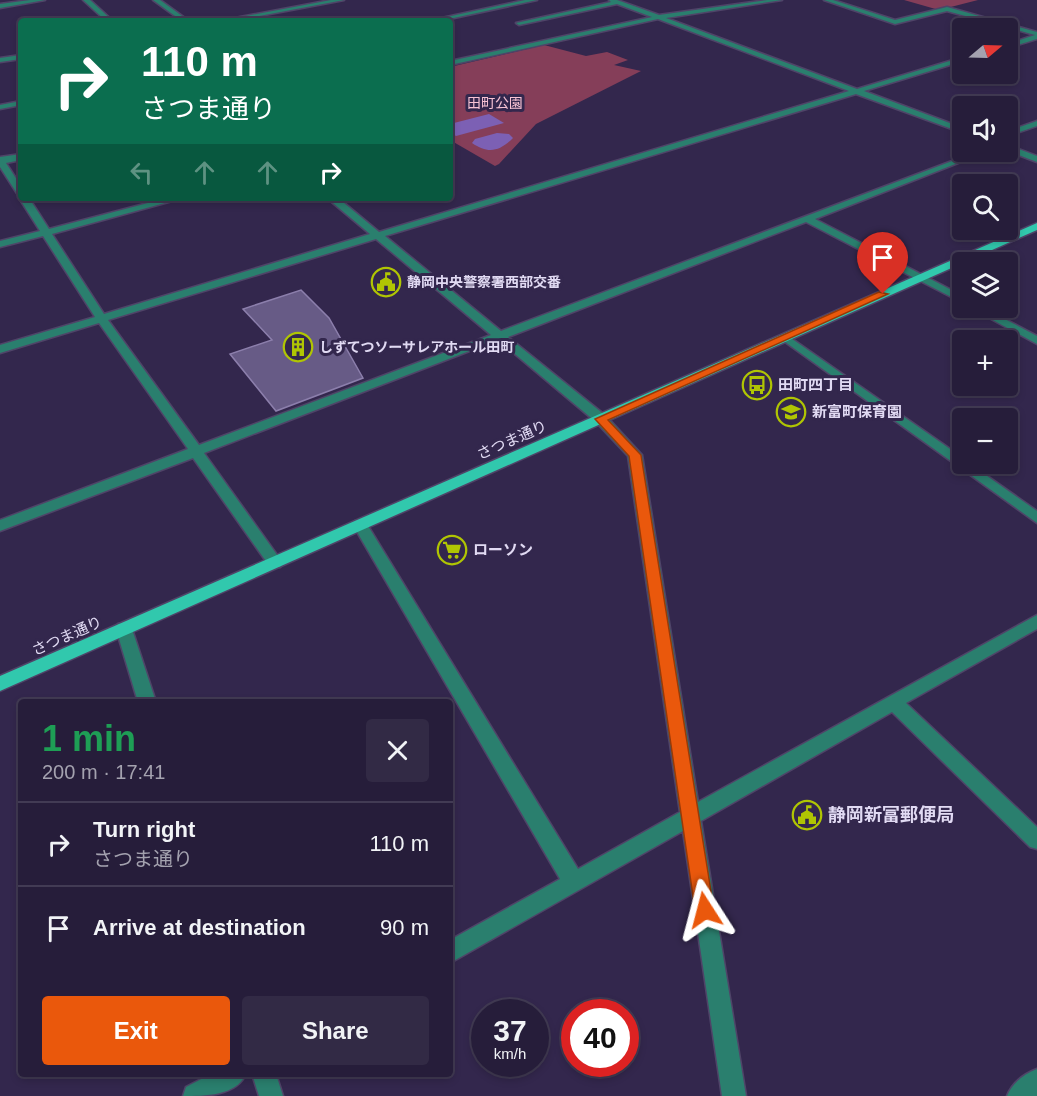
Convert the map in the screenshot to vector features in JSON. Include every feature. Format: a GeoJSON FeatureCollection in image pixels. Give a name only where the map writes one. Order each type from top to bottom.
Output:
{"type":"FeatureCollection","features":[{"type":"Feature","properties":{"kind":"main road","name":"さつま通り"},"geometry":{"type":"LineString","coordinates":[[0,684],[1037,226]]}},
{"type":"Feature","properties":{"kind":"street"},"geometry":{"type":"LineString","coordinates":[[0,6],[42,0]]}},
{"type":"Feature","properties":{"kind":"street"},"geometry":{"type":"LineString","coordinates":[[86,0],[107,18]]}},
{"type":"Feature","properties":{"kind":"street"},"geometry":{"type":"LineString","coordinates":[[156,0],[182,18]]}},
{"type":"Feature","properties":{"kind":"street"},"geometry":{"type":"LineString","coordinates":[[237,18],[340,0]]}},
{"type":"Feature","properties":{"kind":"street"},"geometry":{"type":"LineString","coordinates":[[446,18],[534,0]]}},
{"type":"Feature","properties":{"kind":"street"},"geometry":{"type":"LineString","coordinates":[[733,0],[747,5]]}},
{"type":"Feature","properties":{"kind":"street"},"geometry":{"type":"LineString","coordinates":[[453,62],[660,17],[779,0]]}},
{"type":"Feature","properties":{"kind":"street"},"geometry":{"type":"LineString","coordinates":[[827,0],[895,22],[947,9],[1037,35]]}},
{"type":"Feature","properties":{"kind":"street"},"geometry":{"type":"LineString","coordinates":[[519,22],[614,1],[952,127]]}},
{"type":"Feature","properties":{"kind":"street"},"geometry":{"type":"LineString","coordinates":[[1018,42],[1037,35]]}},
{"type":"Feature","properties":{"kind":"street"},"geometry":{"type":"LineString","coordinates":[[0,60],[18,57]]}},
{"type":"Feature","properties":{"kind":"street"},"geometry":{"type":"LineString","coordinates":[[0,349],[952,62]]}},
{"type":"Feature","properties":{"kind":"street"},"geometry":{"type":"LineString","coordinates":[[0,107],[18,104]]}},
{"type":"Feature","properties":{"kind":"street"},"geometry":{"type":"LineString","coordinates":[[1018,130],[1037,123]]}},
{"type":"Feature","properties":{"kind":"street"},"geometry":{"type":"LineString","coordinates":[[1018,152],[1037,159]]}},
{"type":"Feature","properties":{"kind":"street"},"geometry":{"type":"LineString","coordinates":[[18,158],[0,161],[18,188]]}},
{"type":"Feature","properties":{"kind":"street"},"geometry":{"type":"LineString","coordinates":[[0,526],[956,162]]}},
{"type":"Feature","properties":{"kind":"street"},"geometry":{"type":"LineString","coordinates":[[26,201],[102,319],[274,563]]}},
{"type":"Feature","properties":{"kind":"street"},"geometry":{"type":"LineString","coordinates":[[0,244],[166,201]]}},
{"type":"Feature","properties":{"kind":"street"},"geometry":{"type":"LineString","coordinates":[[336,201],[601,419],[635,455],[734,1096]]}},
{"type":"Feature","properties":{"kind":"street"},"geometry":{"type":"LineString","coordinates":[[805,219],[952,294]]}},
{"type":"Feature","properties":{"kind":"street"},"geometry":{"type":"LineString","coordinates":[[995,318],[1037,341]]}},
{"type":"Feature","properties":{"kind":"street"},"geometry":{"type":"LineString","coordinates":[[785,337],[1037,518]]}},
{"type":"Feature","properties":{"kind":"street"},"geometry":{"type":"LineString","coordinates":[[360,525],[574,882]]}},
{"type":"Feature","properties":{"kind":"street"},"geometry":{"type":"LineString","coordinates":[[453,950],[1037,621]]}},
{"type":"Feature","properties":{"kind":"street"},"geometry":{"type":"LineString","coordinates":[[124,629],[146,699]]}},
{"type":"Feature","properties":{"kind":"street"},"geometry":{"type":"LineString","coordinates":[[894,702],[1037,840]]}},
{"type":"Feature","properties":{"kind":"street"},"geometry":{"type":"LineString","coordinates":[[195,1096],[229,1077]]}},
{"type":"Feature","properties":{"kind":"street"},"geometry":{"type":"LineString","coordinates":[[265,1077],[271,1096]]}},
{"type":"Feature","properties":{"kind":"street"},"geometry":{"type":"LineString","coordinates":[[1019,1096],[1037,1081]]}},
{"type":"Feature","properties":{"kind":"green space"},"geometry":{"type":"Polygon","coordinates":[[[904,0],[978,0],[939,10],[904,0]]]}},
{"type":"Feature","properties":{"kind":"green space","name":"田町公園"},"geometry":{"type":"Polygon","coordinates":[[[544,45],[586,56],[607,52],[628,60],[614,65],[641,71],[536,124],[495,166],[453,142],[453,66],[544,45]]]}},
{"type":"Feature","properties":{"kind":"shaded area"},"geometry":{"type":"Polygon","coordinates":[[[489,114],[504,123],[456,136],[453,134],[453,123],[489,114]]]}},
{"type":"Feature","properties":{"kind":"shaded area"},"geometry":{"type":"Polygon","coordinates":[[[497,133],[509,134],[513,138],[493,150],[483,149],[472,143],[475,139],[497,133]]]}},
{"type":"Feature","properties":{"kind":"building","name":"しずてつソーサレアホール田町"},"geometry":{"type":"Polygon","coordinates":[[[301,290],[329,318],[363,378],[276,411],[230,354],[272,340],[243,309],[301,290]]]}},
{"type":"Feature","properties":{"kind":"place","name":"静岡中央警察署西部交番"},"geometry":{"type":"Point","coordinates":[386,282]}},
{"type":"Feature","properties":{"kind":"place","name":"しずてつソーサレアホール田町"},"geometry":{"type":"Point","coordinates":[298,347]}},
{"type":"Feature","properties":{"kind":"place","name":"田町四丁目"},"geometry":{"type":"Point","coordinates":[757,385]}},
{"type":"Feature","properties":{"kind":"place","name":"新富町保育園"},"geometry":{"type":"Point","coordinates":[791,412]}},
{"type":"Feature","properties":{"kind":"place","name":"ローソン"},"geometry":{"type":"Point","coordinates":[452,550]}},
{"type":"Feature","properties":{"kind":"place","name":"静岡新富郵便局"},"geometry":{"type":"Point","coordinates":[807,815]}},
{"type":"Feature","properties":{"kind":"route"},"geometry":{"type":"LineString","coordinates":[[705,910],[635,455],[601,419],[883,294]]}}]}
